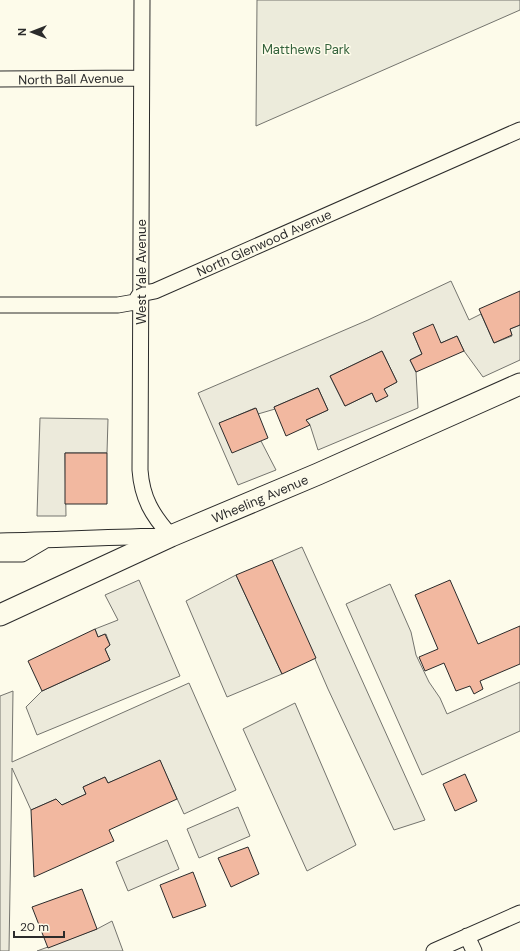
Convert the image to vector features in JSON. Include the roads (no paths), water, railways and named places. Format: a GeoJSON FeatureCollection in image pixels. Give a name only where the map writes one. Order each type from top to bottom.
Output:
{"type":"FeatureCollection","features":[{"type":"Feature","properties":{"kind":"main road","name":"Wheeling Avenue"},"geometry":{"type":"LineString","coordinates":[[0,615],[171,536],[318,474],[520,384]]}},
{"type":"Feature","properties":{"kind":"street","name":"West Yale Avenue"},"geometry":{"type":"LineString","coordinates":[[142,0],[140,294],[141,484],[150,510],[171,536]]}},
{"type":"Feature","properties":{"kind":"street","name":"North Ball Avenue"},"geometry":{"type":"LineString","coordinates":[[0,80],[141,78]]}},
{"type":"Feature","properties":{"kind":"street","name":"North Glenwood Avenue"},"geometry":{"type":"LineString","coordinates":[[0,305],[118,305],[135,302],[140,294],[155,291],[520,130]]}},
{"type":"Feature","properties":{"kind":"street"},"geometry":{"type":"LineString","coordinates":[[0,541],[45,541],[171,536]]}},
{"type":"Feature","properties":{"kind":"street"},"geometry":{"type":"LineString","coordinates":[[0,554],[22,554],[45,541]]}},
{"type":"Feature","properties":{"kind":"street"},"geometry":{"type":"LineString","coordinates":[[434,951],[520,913]]}},
{"type":"Feature","properties":{"kind":"street"},"geometry":{"type":"LineString","coordinates":[[467,936],[474,951]]}},
{"type":"Feature","properties":{"kind":"park label","name":"Matthews Park"},"geometry":{"type":"Point","coordinates":[306,49]}}]}
